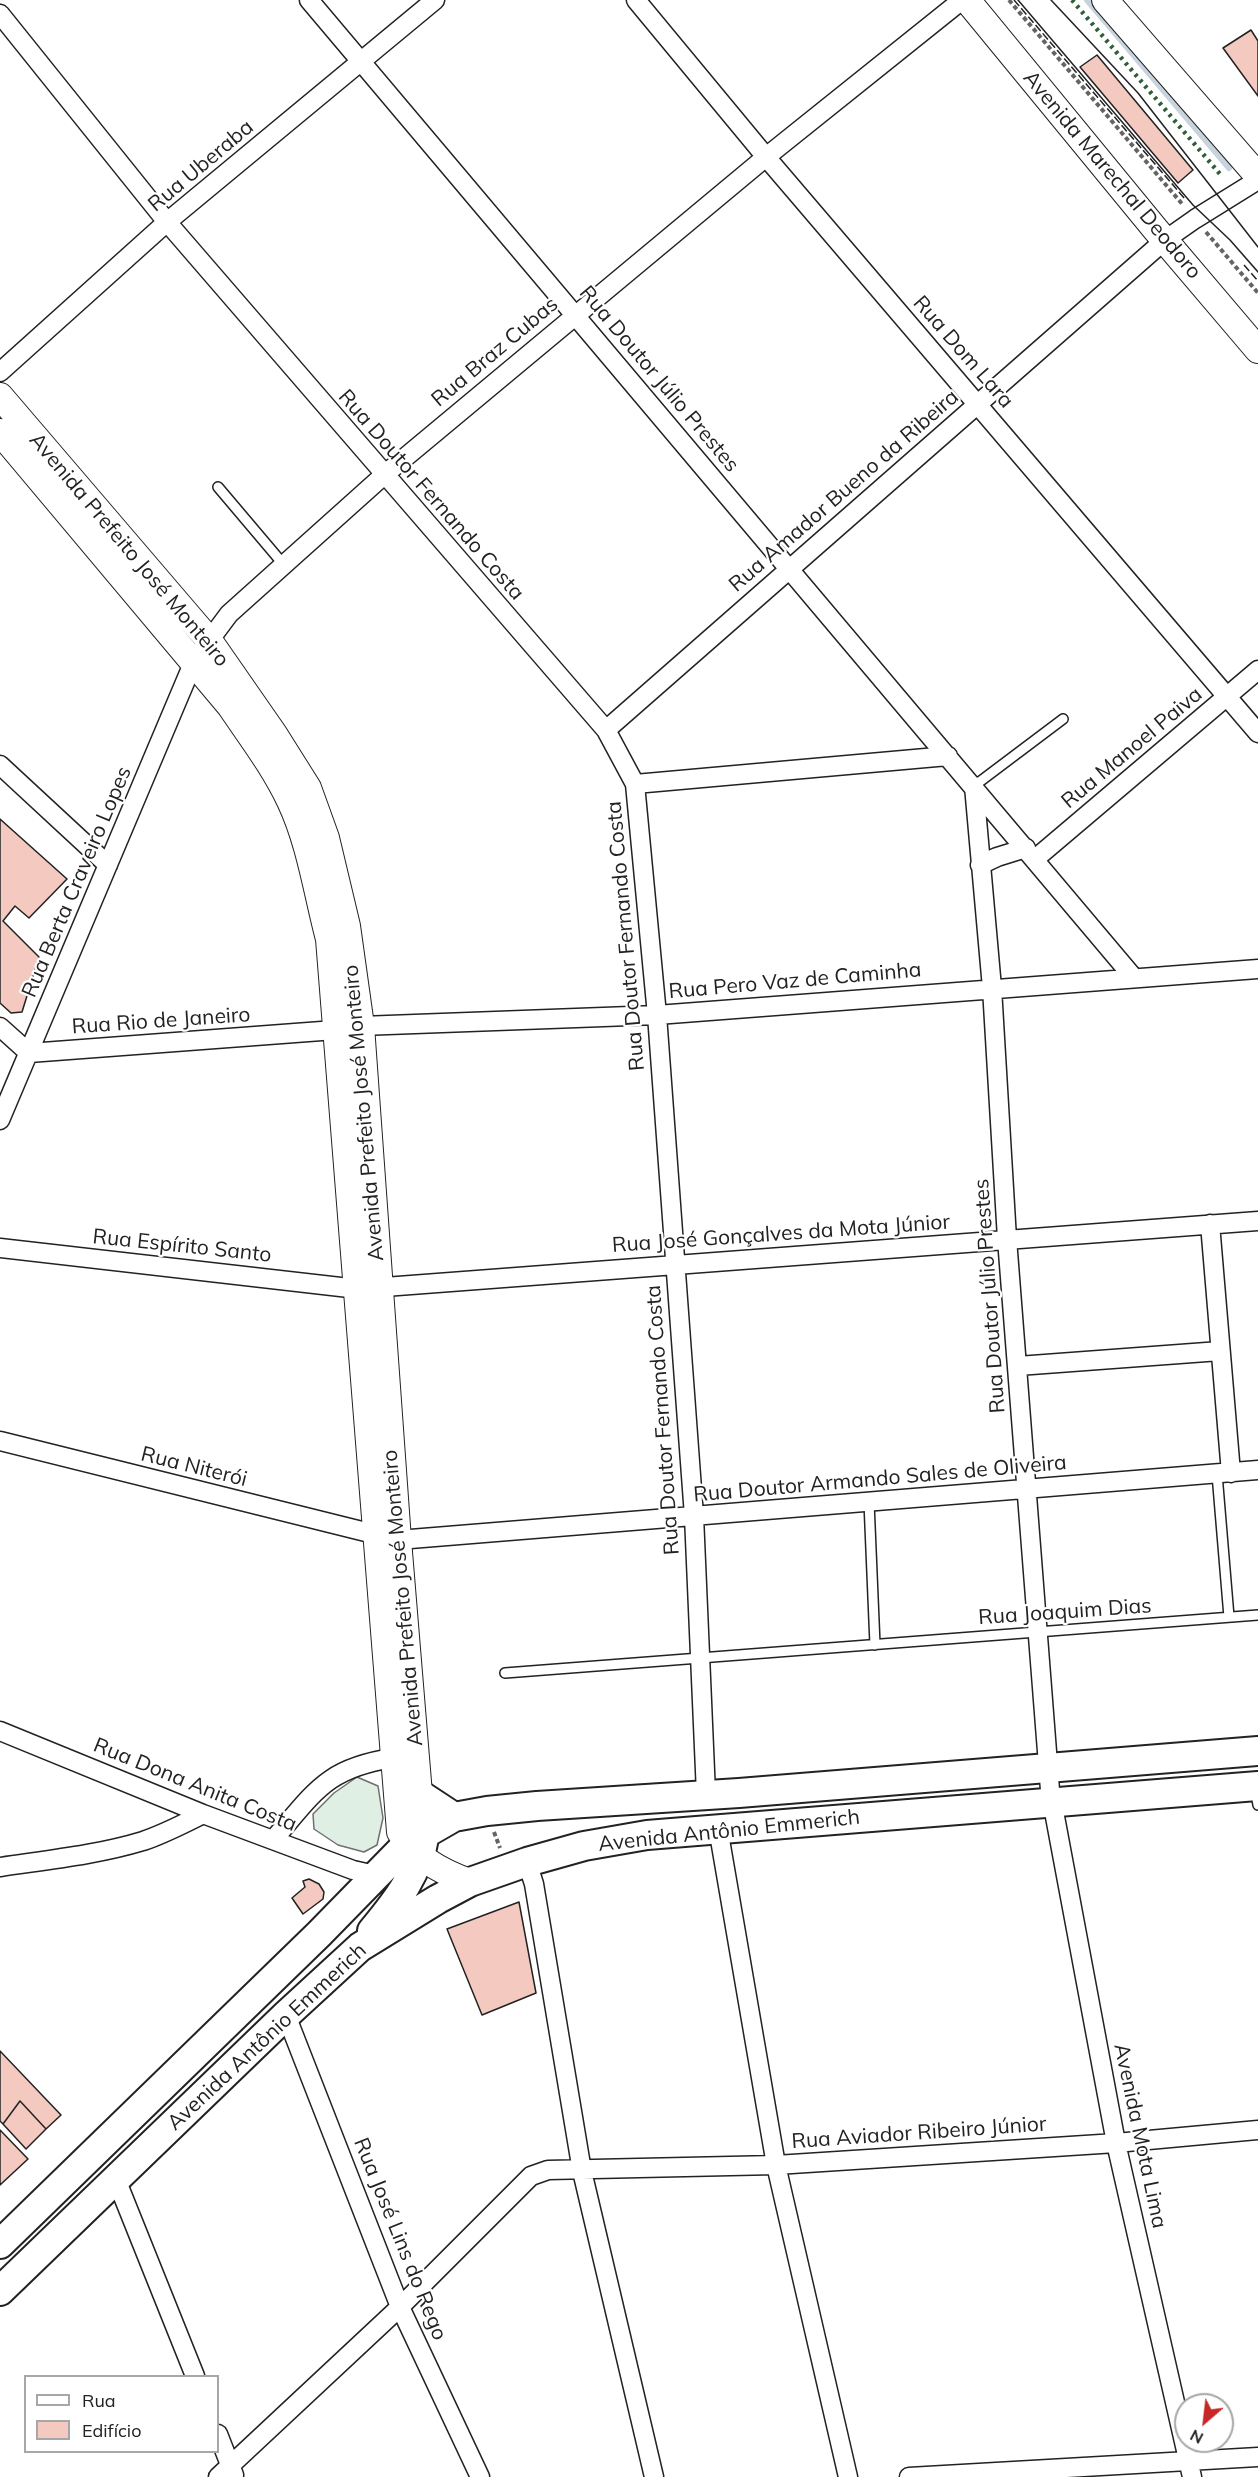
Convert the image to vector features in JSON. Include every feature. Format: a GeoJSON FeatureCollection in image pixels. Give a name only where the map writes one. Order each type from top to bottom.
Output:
{"type":"FeatureCollection","features":[{"type":"Feature","properties":{"kind":"main road","name":"Avenida Marechal Deodoro"},"geometry":{"type":"LineString","coordinates":[[967,0],[1258,350]]}},
{"type":"Feature","properties":{"kind":"main road"},"geometry":{"type":"LineString","coordinates":[[1105,0],[1258,178]]}},
{"type":"Feature","properties":{"kind":"main road","name":"Avenida Prefeito José Monteiro"},"geometry":{"type":"LineString","coordinates":[[0,396],[208,639],[274,734],[308,788],[326,838],[347,926],[362,1026],[369,1288],[408,1797],[418,1844]]}},
{"type":"Feature","properties":{"kind":"main road","name":"Avenida Prefeito José Monteiro"},"geometry":{"type":"LineString","coordinates":[[0,432],[230,706],[262,753],[290,801],[305,844],[329,939],[335,1030],[369,1288]]}},
{"type":"Feature","properties":{"kind":"main road","name":"Avenida Prefeito José Monteiro"},"geometry":{"type":"LineString","coordinates":[[387,1538],[393,1758],[408,1797]]}},
{"type":"Feature","properties":{"kind":"main road","name":"Avenida Antônio Emmerich"},"geometry":{"type":"LineString","coordinates":[[0,2244],[319,1934],[375,1875],[454,1817],[537,1806],[1258,1751]]}},
{"type":"Feature","properties":{"kind":"main road","name":"Avenida Antônio Emmerich"},"geometry":{"type":"LineString","coordinates":[[0,2291],[286,2015],[360,1947],[470,1882],[527,1862],[611,1840],[718,1828],[1052,1803],[1257,1792]]}},
{"type":"Feature","properties":{"kind":"main road"},"geometry":{"type":"LineString","coordinates":[[408,1797],[454,1817]]}},
{"type":"Feature","properties":{"kind":"main road"},"geometry":{"type":"LineString","coordinates":[[360,1947],[402,1892],[418,1844],[455,1877],[470,1882]]}},
{"type":"Feature","properties":{"kind":"main road"},"geometry":{"type":"LineString","coordinates":[[375,1875],[393,1881],[402,1892]]}},
{"type":"Feature","properties":{"kind":"street","name":"Rua Doutor Júlio Prestes"},"geometry":{"type":"LineString","coordinates":[[309,0],[1134,978]]}},
{"type":"Feature","properties":{"kind":"street","name":"Rua Uberaba"},"geometry":{"type":"LineString","coordinates":[[0,372],[167,222],[435,0]]}},
{"type":"Feature","properties":{"kind":"street","name":"Rua Dom Lara"},"geometry":{"type":"LineString","coordinates":[[636,0],[766,157],[1258,733]]}},
{"type":"Feature","properties":{"kind":"street","name":"Rua Braz Cubas"},"geometry":{"type":"LineString","coordinates":[[208,639],[229,614],[384,475],[766,157],[962,0]]}},
{"type":"Feature","properties":{"kind":"street","name":"Rua Doutor Fernando Costa"},"geometry":{"type":"LineString","coordinates":[[0,14],[167,222],[606,730],[635,784],[657,1015],[693,1516],[706,1794]]}},
{"type":"Feature","properties":{"kind":"street","name":"Rua Amador Bueno da Ribeira"},"geometry":{"type":"LineString","coordinates":[[606,730],[1165,240],[1258,178]]}},
{"type":"Feature","properties":{"kind":"street","name":"Rua Berta Craveiro Lopes"},"geometry":{"type":"LineString","coordinates":[[0,1120],[194,661],[208,639]]}},
{"type":"Feature","properties":{"kind":"street","name":"Rua Manoel Paiva"},"geometry":{"type":"LineString","coordinates":[[1030,854],[1258,670]]}},
{"type":"Feature","properties":{"kind":"street"},"geometry":{"type":"LineString","coordinates":[[635,784],[948,756]]}},
{"type":"Feature","properties":{"kind":"street"},"geometry":{"type":"LineString","coordinates":[[0,765],[108,865]]}},
{"type":"Feature","properties":{"kind":"street","name":"Rua Doutor Júlio Prestes"},"geometry":{"type":"LineString","coordinates":[[974,786],[992,988],[1007,1239],[1052,1803]]}},
{"type":"Feature","properties":{"kind":"street"},"geometry":{"type":"LineString","coordinates":[[980,865],[997,857],[1030,854]]}},
{"type":"Feature","properties":{"kind":"street","name":"Rua Pero Vaz de Caminha"},"geometry":{"type":"LineString","coordinates":[[335,1030],[362,1026],[657,1015],[1258,969]]}},
{"type":"Feature","properties":{"kind":"street"},"geometry":{"type":"LineString","coordinates":[[0,1027],[29,1053]]}},
{"type":"Feature","properties":{"kind":"street","name":"Rua Rio de Janeiro"},"geometry":{"type":"LineString","coordinates":[[29,1053],[335,1030]]}},
{"type":"Feature","properties":{"kind":"street","name":"Rua José Gonçalves da Mota Júnior"},"geometry":{"type":"LineString","coordinates":[[369,1288],[1258,1221]]}},
{"type":"Feature","properties":{"kind":"street"},"geometry":{"type":"LineString","coordinates":[[1210,1224],[1220,1351],[1224,1473]]}},
{"type":"Feature","properties":{"kind":"street","name":"Rua Espírito Santo"},"geometry":{"type":"LineString","coordinates":[[0,1248],[369,1288]]}},
{"type":"Feature","properties":{"kind":"street"},"geometry":{"type":"LineString","coordinates":[[1018,1366],[1220,1351]]}},
{"type":"Feature","properties":{"kind":"street","name":"Rua Niterói"},"geometry":{"type":"LineString","coordinates":[[0,1441],[387,1538]]}},
{"type":"Feature","properties":{"kind":"street","name":"Rua Doutor Armando Sales de Oliveira"},"geometry":{"type":"LineString","coordinates":[[387,1538],[1027,1490],[1258,1470]]}},
{"type":"Feature","properties":{"kind":"street","name":"Rua Dona Anita Costa"},"geometry":{"type":"LineString","coordinates":[[0,1731],[203,1814],[353,1870],[375,1875]]}},
{"type":"Feature","properties":{"kind":"street"},"geometry":{"type":"LineString","coordinates":[[273,1840],[319,1788],[330,1779],[353,1766],[393,1758]]}},
{"type":"Feature","properties":{"kind":"street","name":"Avenida Mota Lima"},"geometry":{"type":"LineString","coordinates":[[1052,1803],[1116,2143],[1190,2469]]}},
{"type":"Feature","properties":{"kind":"street"},"geometry":{"type":"LineString","coordinates":[[0,1867],[86,1854],[142,1841],[172,1830],[203,1814]]}},
{"type":"Feature","properties":{"kind":"street"},"geometry":{"type":"LineString","coordinates":[[718,1828],[776,2165],[848,2477]]}},
{"type":"Feature","properties":{"kind":"street"},"geometry":{"type":"LineString","coordinates":[[527,1862],[534,1884],[582,2171],[654,2477]]}},
{"type":"Feature","properties":{"kind":"street","name":"Rua José Lins do Rego"},"geometry":{"type":"LineString","coordinates":[[286,2015],[400,2307],[480,2477]]}},
{"type":"Feature","properties":{"kind":"street","name":"Rua Aviador Ribeiro Júnior"},"geometry":{"type":"LineString","coordinates":[[228,2473],[400,2307],[531,2176],[548,2170],[776,2165],[1116,2143],[1258,2130]]}},
{"type":"Feature","properties":{"kind":"street"},"geometry":{"type":"LineString","coordinates":[[116,2179],[195,2375]]}},
{"type":"Feature","properties":{"kind":"street"},"geometry":{"type":"LineString","coordinates":[[219,2438],[228,2473]]}},
{"type":"Feature","properties":{"kind":"street"},"geometry":{"type":"LineString","coordinates":[[909,2477],[1190,2469],[1258,2457]]}},
{"type":"Feature","properties":{"kind":"lane"},"geometry":{"type":"LineString","coordinates":[[218,487],[284,565]]}},
{"type":"Feature","properties":{"kind":"lane"},"geometry":{"type":"LineString","coordinates":[[974,786],[1064,719]]}},
{"type":"Feature","properties":{"kind":"lane"},"geometry":{"type":"LineString","coordinates":[[1224,1473],[1229,1617]]}},
{"type":"Feature","properties":{"kind":"lane"},"geometry":{"type":"LineString","coordinates":[[869,1502],[875,1645]]}},
{"type":"Feature","properties":{"kind":"lane","name":"Rua Joaquim Dias"},"geometry":{"type":"LineString","coordinates":[[505,1673],[1258,1615]]}},
{"type":"Feature","properties":{"kind":"path"},"geometry":{"type":"LineString","coordinates":[[1009,0],[1258,293]]}},
{"type":"Feature","properties":{"kind":"path"},"geometry":{"type":"LineString","coordinates":[[492,1826],[501,1850]]}},
{"type":"Feature","properties":{"kind":"green space"},"geometry":{"type":"Polygon","coordinates":[[[357,1777],[378,1786],[383,1818],[377,1845],[364,1852],[338,1845],[314,1829],[313,1814],[334,1793],[357,1777]]]}},
{"type":"Feature","properties":{"kind":"building"},"geometry":{"type":"Polygon","coordinates":[[[1251,30],[1258,41],[1258,96],[1223,48],[1251,30]]]}},
{"type":"Feature","properties":{"kind":"building"},"geometry":{"type":"Polygon","coordinates":[[[1097,55],[1193,170],[1178,183],[1080,67],[1097,55]]]}},
{"type":"Feature","properties":{"kind":"building"},"geometry":{"type":"Polygon","coordinates":[[[0,819],[67,879],[29,918],[15,906],[3,921],[39,957],[22,1012],[11,1013],[0,1003],[0,819]]]}},
{"type":"Feature","properties":{"kind":"building"},"geometry":{"type":"Polygon","coordinates":[[[309,1879],[319,1884],[324,1892],[323,1899],[303,1914],[292,1898],[305,1887],[303,1881],[309,1879]]]}},
{"type":"Feature","properties":{"kind":"building"},"geometry":{"type":"Polygon","coordinates":[[[519,1902],[536,1993],[482,2015],[447,1929],[519,1902]]]}},
{"type":"Feature","properties":{"kind":"building"},"geometry":{"type":"Polygon","coordinates":[[[0,2051],[61,2115],[46,2129],[20,2101],[3,2124],[0,2121],[0,2051]]]}},
{"type":"Feature","properties":{"kind":"building"},"geometry":{"type":"Polygon","coordinates":[[[20,2101],[46,2129],[26,2149],[3,2124],[20,2101]]]}},
{"type":"Feature","properties":{"kind":"building"},"geometry":{"type":"Polygon","coordinates":[[[0,2130],[28,2159],[0,2185],[0,2130]]]}},
{"type":"Feature","properties":{"kind":"waterway"},"geometry":{"type":"LineString","coordinates":[[1087,0],[1229,168]]}},
{"type":"Feature","properties":{"kind":"tram line"},"geometry":{"type":"LineString","coordinates":[[1018,0],[1193,205],[1230,240],[1258,272]]}},
{"type":"Feature","properties":{"kind":"tram line"},"geometry":{"type":"LineString","coordinates":[[1051,0],[1138,93],[1258,247]]}},
{"type":"Feature","properties":{"kind":"hedge"},"geometry":{"type":"LineString","coordinates":[[1072,0],[1220,174]]}},
{"type":"Feature","properties":{"kind":"fence"},"geometry":{"type":"LineString","coordinates":[[1014,0],[1185,199]]}},
{"type":"Feature","properties":{"kind":"fence"},"geometry":{"type":"LineString","coordinates":[[1244,265],[1258,281]]}}]}
